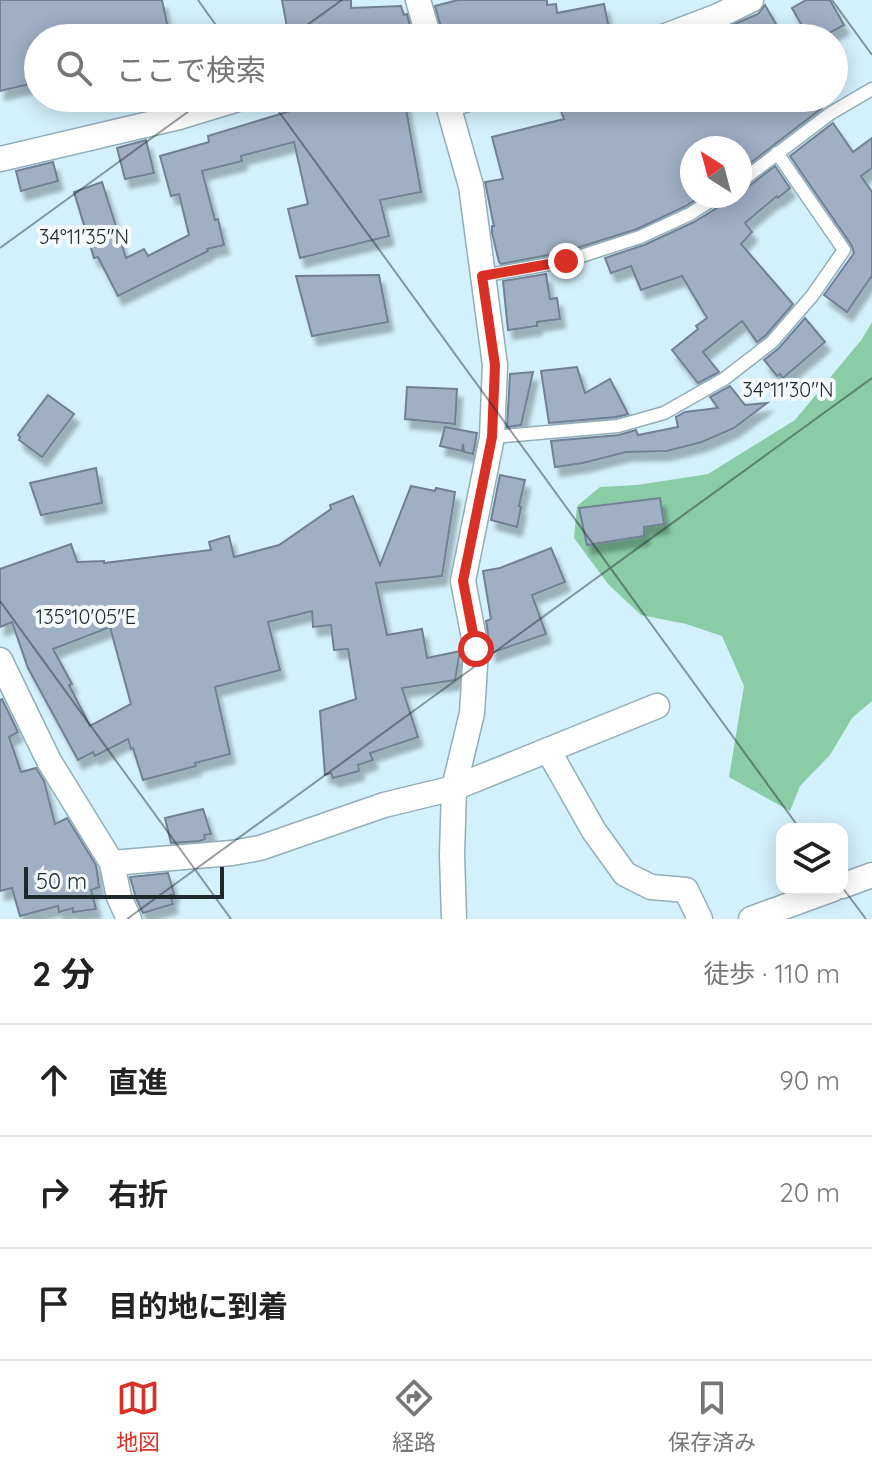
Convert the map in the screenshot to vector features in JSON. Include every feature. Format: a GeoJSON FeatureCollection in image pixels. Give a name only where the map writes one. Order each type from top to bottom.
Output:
{"type":"FeatureCollection","features":[{"type":"Feature","properties":{"kind":"street"},"geometry":{"type":"LineString","coordinates":[[418,0],[425,24]]}},
{"type":"Feature","properties":{"kind":"street"},"geometry":{"type":"LineString","coordinates":[[697,24],[751,0]]}},
{"type":"Feature","properties":{"kind":"street"},"geometry":{"type":"LineString","coordinates":[[0,159],[195,112]]}},
{"type":"Feature","properties":{"kind":"street"},"geometry":{"type":"LineString","coordinates":[[454,919],[454,788],[472,713],[476,649],[463,581],[492,437],[495,365],[471,186],[457,112]]}},
{"type":"Feature","properties":{"kind":"street"},"geometry":{"type":"LineString","coordinates":[[0,660],[49,761],[112,863],[119,897],[129,919]]}},
{"type":"Feature","properties":{"kind":"street"},"geometry":{"type":"LineString","coordinates":[[112,863],[260,848],[384,805],[454,788],[657,706]]}},
{"type":"Feature","properties":{"kind":"street"},"geometry":{"type":"LineString","coordinates":[[548,750],[594,831],[625,874],[651,887],[686,890],[700,919]]}},
{"type":"Feature","properties":{"kind":"street"},"geometry":{"type":"LineString","coordinates":[[848,884],[872,875]]}},
{"type":"Feature","properties":{"kind":"street"},"geometry":{"type":"LineString","coordinates":[[751,919],[817,895]]}},
{"type":"Feature","properties":{"kind":"lane"},"geometry":{"type":"LineString","coordinates":[[848,103],[872,89]]}},
{"type":"Feature","properties":{"kind":"lane"},"geometry":{"type":"LineString","coordinates":[[752,173],[833,112]]}},
{"type":"Feature","properties":{"kind":"lane"},"geometry":{"type":"LineString","coordinates":[[492,437],[618,426],[664,413],[724,379],[772,342],[812,296],[844,250],[777,153]]}},
{"type":"Feature","properties":{"kind":"lane"},"geometry":{"type":"LineString","coordinates":[[482,276],[566,261],[640,237],[699,208]]}},
{"type":"Feature","properties":{"kind":"green space"},"geometry":{"type":"Polygon","coordinates":[[[872,322],[872,701],[852,718],[830,755],[800,786],[790,811],[729,777],[744,686],[722,636],[686,624],[641,615],[608,584],[574,538],[577,506],[600,487],[637,485],[708,474],[795,420],[862,339],[872,322]]]}},
{"type":"Feature","properties":{"kind":"building"},"geometry":{"type":"Polygon","coordinates":[[[0,0],[162,0],[167,24],[24,24],[24,85],[0,91],[0,0]]]}},
{"type":"Feature","properties":{"kind":"building"},"geometry":{"type":"Polygon","coordinates":[[[282,0],[351,0],[351,8],[401,6],[410,24],[286,24],[282,0]]]}},
{"type":"Feature","properties":{"kind":"building"},"geometry":{"type":"Polygon","coordinates":[[[458,0],[547,0],[547,5],[556,4],[557,13],[604,4],[608,24],[440,24],[435,6],[458,0]]]}},
{"type":"Feature","properties":{"kind":"building"},"geometry":{"type":"Polygon","coordinates":[[[806,0],[830,0],[843,24],[801,24],[792,8],[806,0]]]}},
{"type":"Feature","properties":{"kind":"building"},"geometry":{"type":"Polygon","coordinates":[[[765,5],[776,24],[735,24],[758,14],[765,5]]]}},
{"type":"Feature","properties":{"kind":"building"},"geometry":{"type":"Polygon","coordinates":[[[287,112],[407,112],[421,192],[380,200],[389,236],[300,258],[288,209],[308,204],[294,142],[241,156],[242,161],[202,171],[224,245],[207,249],[118,296],[98,257],[94,258],[74,192],[102,182],[126,258],[144,249],[148,256],[189,235],[179,194],[171,196],[160,156],[209,142],[208,136],[287,112]]]}},
{"type":"Feature","properties":{"kind":"building"},"geometry":{"type":"Polygon","coordinates":[[[561,112],[817,112],[752,162],[752,136],[680,136],[682,208],[637,229],[564,252],[501,264],[492,233],[494,226],[485,182],[503,179],[492,137],[564,119],[561,112]]]}},
{"type":"Feature","properties":{"kind":"building"},"geometry":{"type":"Polygon","coordinates":[[[833,123],[853,152],[872,138],[872,168],[861,176],[872,192],[872,278],[847,312],[824,295],[854,253],[852,246],[790,156],[833,123]]]}},
{"type":"Feature","properties":{"kind":"building"},"geometry":{"type":"Polygon","coordinates":[[[146,140],[154,173],[125,179],[117,148],[146,140]]]}},
{"type":"Feature","properties":{"kind":"building"},"geometry":{"type":"Polygon","coordinates":[[[53,162],[58,181],[21,191],[16,171],[53,162]]]}},
{"type":"Feature","properties":{"kind":"building"},"geometry":{"type":"Polygon","coordinates":[[[775,166],[790,188],[745,223],[752,232],[741,244],[793,304],[757,342],[742,321],[703,352],[719,372],[698,383],[672,350],[707,318],[682,276],[641,290],[631,266],[611,273],[605,258],[644,245],[717,208],[752,208],[752,184],[775,166]]]}},
{"type":"Feature","properties":{"kind":"building"},"geometry":{"type":"Polygon","coordinates":[[[546,274],[550,299],[557,298],[560,319],[508,330],[503,281],[546,274]]]}},
{"type":"Feature","properties":{"kind":"building"},"geometry":{"type":"Polygon","coordinates":[[[379,275],[388,322],[312,336],[296,276],[379,275]]]}},
{"type":"Feature","properties":{"kind":"building"},"geometry":{"type":"Polygon","coordinates":[[[805,318],[825,342],[783,378],[780,374],[777,376],[764,360],[805,318]]]}},
{"type":"Feature","properties":{"kind":"building"},"geometry":{"type":"Polygon","coordinates":[[[577,367],[585,393],[610,379],[628,414],[549,423],[541,371],[577,367]]]}},
{"type":"Feature","properties":{"kind":"building"},"geometry":{"type":"Polygon","coordinates":[[[533,372],[521,425],[507,427],[510,374],[533,372]]]}},
{"type":"Feature","properties":{"kind":"building"},"geometry":{"type":"Polygon","coordinates":[[[730,386],[745,405],[767,403],[734,428],[702,442],[667,451],[626,452],[555,467],[551,441],[619,435],[636,430],[638,435],[678,427],[676,417],[685,412],[718,408],[710,397],[730,386]]]}},
{"type":"Feature","properties":{"kind":"building"},"geometry":{"type":"Polygon","coordinates":[[[407,387],[457,389],[455,424],[405,419],[407,387]]]}},
{"type":"Feature","properties":{"kind":"building"},"geometry":{"type":"Polygon","coordinates":[[[48,395],[74,414],[42,457],[19,440],[18,435],[48,395]]]}},
{"type":"Feature","properties":{"kind":"building"},"geometry":{"type":"Polygon","coordinates":[[[445,427],[477,433],[473,454],[464,452],[463,444],[462,451],[440,446],[445,427]]]}},
{"type":"Feature","properties":{"kind":"building"},"geometry":{"type":"Polygon","coordinates":[[[96,468],[102,503],[41,515],[30,483],[96,468]]]}},
{"type":"Feature","properties":{"kind":"building"},"geometry":{"type":"Polygon","coordinates":[[[500,475],[525,480],[517,527],[491,520],[500,475]]]}},
{"type":"Feature","properties":{"kind":"building"},"geometry":{"type":"Polygon","coordinates":[[[411,486],[455,492],[442,576],[376,583],[387,635],[422,629],[427,658],[460,651],[455,680],[402,688],[418,737],[370,753],[373,760],[358,765],[359,771],[333,778],[331,773],[325,775],[320,711],[356,699],[348,649],[334,650],[331,625],[313,627],[312,611],[268,622],[280,670],[215,687],[230,754],[143,780],[128,739],[95,756],[93,752],[78,760],[28,668],[12,622],[0,627],[0,569],[71,544],[77,562],[104,563],[211,550],[209,542],[229,536],[234,557],[279,545],[331,509],[330,505],[353,496],[380,565],[411,486]],[[110,627],[53,649],[90,726],[131,704],[110,627]]]}},
{"type":"Feature","properties":{"kind":"building"},"geometry":{"type":"Polygon","coordinates":[[[660,498],[664,524],[644,527],[644,536],[587,545],[579,508],[660,498]]]}},
{"type":"Feature","properties":{"kind":"building"},"geometry":{"type":"Polygon","coordinates":[[[551,548],[565,582],[532,595],[546,634],[491,653],[486,621],[491,619],[483,571],[500,568],[551,548]]]}},
{"type":"Feature","properties":{"kind":"building"},"geometry":{"type":"Polygon","coordinates":[[[2,699],[18,732],[9,737],[21,772],[36,768],[44,781],[55,824],[67,818],[96,865],[99,887],[91,890],[96,909],[73,912],[73,908],[59,912],[58,906],[20,916],[12,888],[0,891],[2,699]]]}},
{"type":"Feature","properties":{"kind":"building"},"geometry":{"type":"Polygon","coordinates":[[[203,809],[211,834],[204,835],[205,839],[200,841],[171,843],[165,818],[203,809]]]}},
{"type":"Feature","properties":{"kind":"building"},"geometry":{"type":"Polygon","coordinates":[[[168,873],[174,894],[170,895],[173,904],[143,913],[130,877],[168,873]]]}},
{"type":"Feature","properties":{"kind":"route"},"geometry":{"type":"LineString","coordinates":[[476,649],[463,581],[492,437],[495,365],[482,276],[566,261]]}}]}
